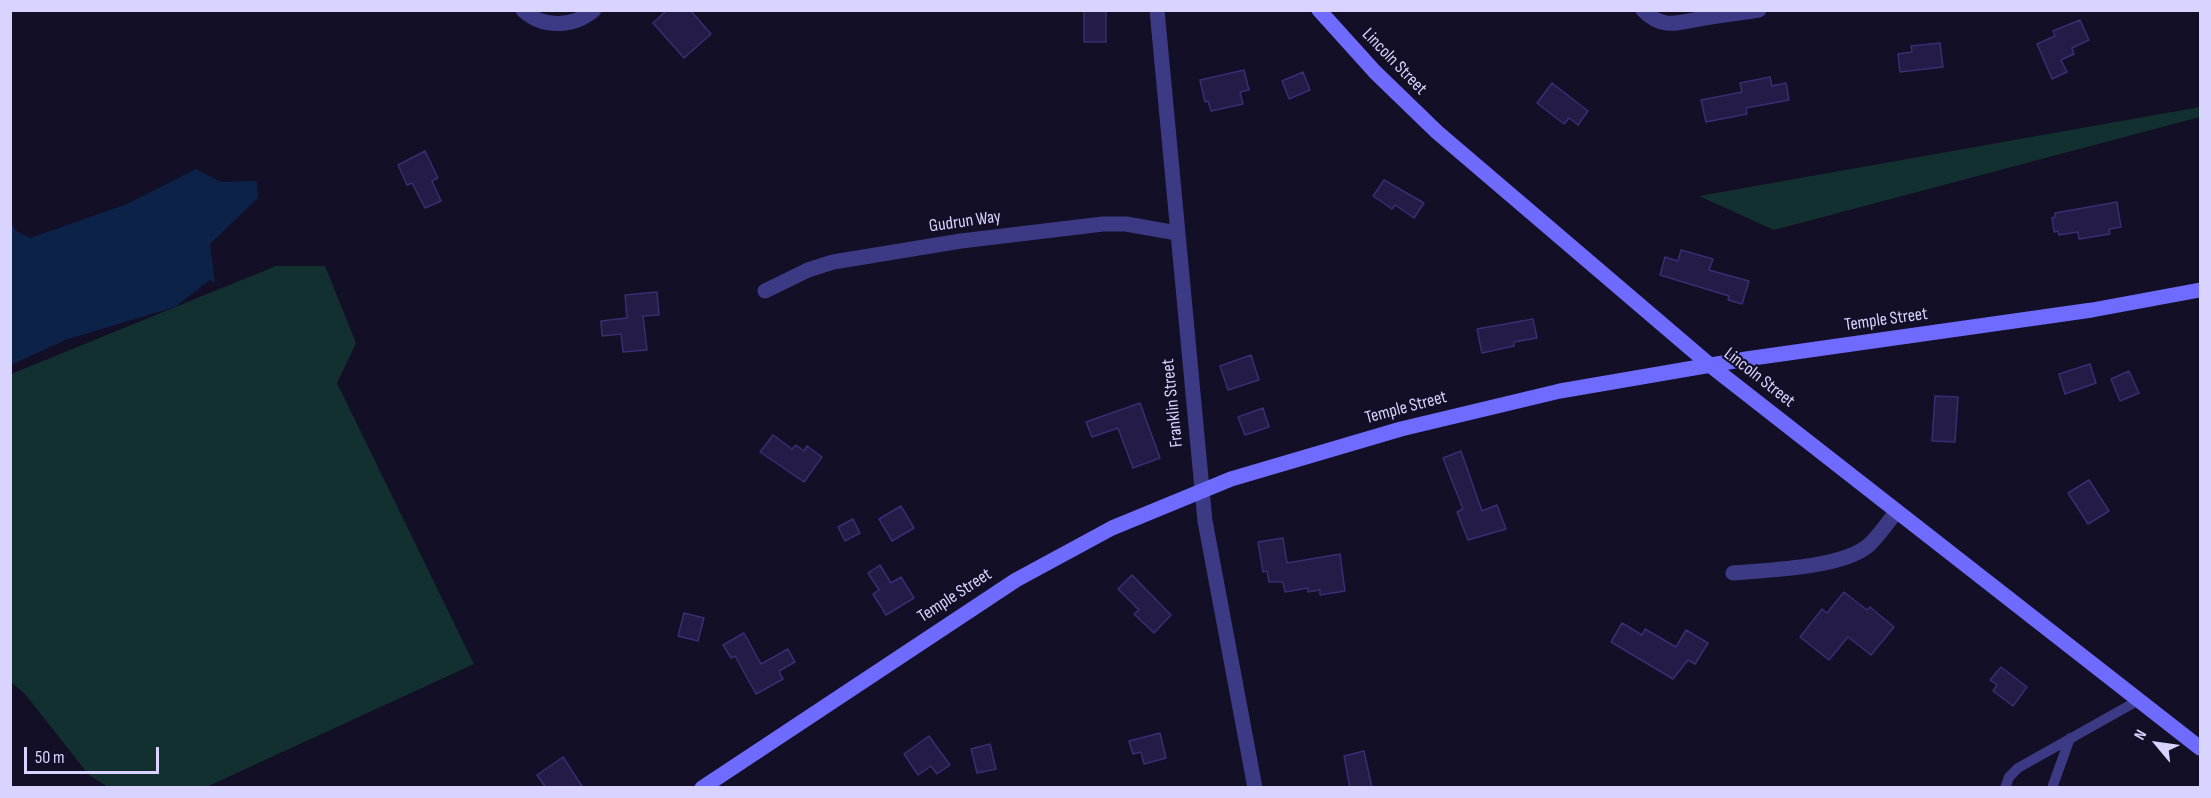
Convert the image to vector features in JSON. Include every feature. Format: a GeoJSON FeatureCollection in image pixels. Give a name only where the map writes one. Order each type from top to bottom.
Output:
{"type":"FeatureCollection","features":[{"type":"Feature","properties":{"kind":"main road","name":"Lincoln Street"},"geometry":{"type":"LineString","coordinates":[[1319,10],[1375,72],[1424,120],[1711,366],[2200,748]]}},
{"type":"Feature","properties":{"kind":"main road","name":"Temple Street"},"geometry":{"type":"LineString","coordinates":[[702,788],[1016,580],[1112,528],[1201,489],[1401,429],[1522,399],[1711,366],[2092,310],[2200,290]]}},
{"type":"Feature","properties":{"kind":"street"},"geometry":{"type":"LineString","coordinates":[[523,10],[538,20],[563,24],[575,21],[594,10]]}},
{"type":"Feature","properties":{"kind":"street","name":"Franklin Street"},"geometry":{"type":"LineString","coordinates":[[1157,10],[1201,489],[1212,568],[1255,788]]}},
{"type":"Feature","properties":{"kind":"street"},"geometry":{"type":"LineString","coordinates":[[1643,10],[1653,19],[1674,26],[1710,14],[1759,10]]}},
{"type":"Feature","properties":{"kind":"street","name":"Gudrun Way"},"geometry":{"type":"LineString","coordinates":[[765,291],[808,270],[833,262],[960,241],[1103,224],[1126,224],[1177,233]]}},
{"type":"Feature","properties":{"kind":"street"},"geometry":{"type":"LineString","coordinates":[[1733,573],[1805,566],[1840,559],[1869,545],[1897,511]]}},
{"type":"Feature","properties":{"kind":"lane"},"geometry":{"type":"LineString","coordinates":[[2005,788],[2009,777],[2018,768],[2139,700]]}},
{"type":"Feature","properties":{"kind":"lane"},"geometry":{"type":"LineString","coordinates":[[2052,788],[2070,738]]}},
{"type":"Feature","properties":{"kind":"green space"},"geometry":{"type":"Polygon","coordinates":[[[2200,107],[2200,117],[1774,230],[1699,196],[2200,107]]]}},
{"type":"Feature","properties":{"kind":"green space"},"geometry":{"type":"Polygon","coordinates":[[[276,266],[325,266],[356,343],[337,383],[474,664],[204,788],[108,787],[89,775],[25,694],[11,682],[11,374],[276,266]]]}},
{"type":"Feature","properties":{"kind":"water"},"geometry":{"type":"Polygon","coordinates":[[[196,169],[221,182],[257,181],[258,198],[210,244],[215,283],[210,280],[175,307],[65,340],[11,365],[11,223],[16,231],[30,238],[127,204],[196,169]]]}},
{"type":"Feature","properties":{"kind":"building"},"geometry":{"type":"Polygon","coordinates":[[[667,10],[690,10],[711,34],[684,58],[653,23],[667,10]]]}},
{"type":"Feature","properties":{"kind":"building"},"geometry":{"type":"Polygon","coordinates":[[[1084,10],[1106,10],[1106,42],[1084,42],[1084,10]]]}},
{"type":"Feature","properties":{"kind":"building"},"geometry":{"type":"Polygon","coordinates":[[[2080,20],[2089,40],[2072,48],[2074,54],[2061,60],[2067,72],[2052,79],[2037,44],[2055,36],[2053,31],[2080,20]]]}},
{"type":"Feature","properties":{"kind":"building"},"geometry":{"type":"Polygon","coordinates":[[[1940,43],[1943,67],[1900,72],[1898,54],[1912,52],[1911,46],[1940,43]]]}},
{"type":"Feature","properties":{"kind":"building"},"geometry":{"type":"Polygon","coordinates":[[[1244,70],[1249,90],[1240,92],[1243,104],[1211,111],[1208,101],[1205,102],[1200,80],[1244,70]]]}},
{"type":"Feature","properties":{"kind":"building"},"geometry":{"type":"Polygon","coordinates":[[[1303,72],[1310,90],[1289,99],[1282,81],[1303,72]]]}},
{"type":"Feature","properties":{"kind":"building"},"geometry":{"type":"Polygon","coordinates":[[[1770,77],[1772,86],[1786,83],[1789,100],[1746,108],[1747,114],[1706,122],[1701,100],[1742,92],[1740,83],[1770,77]]]}},
{"type":"Feature","properties":{"kind":"building"},"geometry":{"type":"Polygon","coordinates":[[[1552,83],[1588,111],[1578,125],[1569,118],[1564,124],[1537,103],[1552,83]]]}},
{"type":"Feature","properties":{"kind":"building"},"geometry":{"type":"Polygon","coordinates":[[[425,151],[438,178],[432,181],[441,201],[425,208],[412,183],[407,185],[398,165],[425,151]]]}},
{"type":"Feature","properties":{"kind":"building"},"geometry":{"type":"Polygon","coordinates":[[[1384,180],[1424,203],[1414,218],[1395,205],[1392,209],[1373,196],[1384,180]]]}},
{"type":"Feature","properties":{"kind":"building"},"geometry":{"type":"Polygon","coordinates":[[[2117,202],[2121,227],[2109,229],[2110,234],[2079,239],[2078,232],[2059,235],[2058,231],[2054,232],[2052,218],[2055,217],[2055,213],[2117,202]]]}},
{"type":"Feature","properties":{"kind":"building"},"geometry":{"type":"Polygon","coordinates":[[[1681,250],[1713,259],[1709,270],[1749,281],[1742,304],[1728,300],[1729,296],[1660,275],[1665,257],[1678,261],[1681,250]]]}},
{"type":"Feature","properties":{"kind":"building"},"geometry":{"type":"Polygon","coordinates":[[[657,292],[659,315],[643,316],[647,350],[623,352],[621,334],[602,336],[601,321],[627,318],[625,295],[657,292]]]}},
{"type":"Feature","properties":{"kind":"building"},"geometry":{"type":"Polygon","coordinates":[[[1533,319],[1537,338],[1514,342],[1514,346],[1482,353],[1477,329],[1533,319]]]}},
{"type":"Feature","properties":{"kind":"building"},"geometry":{"type":"Polygon","coordinates":[[[1251,355],[1259,380],[1228,390],[1220,366],[1251,355]]]}},
{"type":"Feature","properties":{"kind":"building"},"geometry":{"type":"Polygon","coordinates":[[[2090,364],[2096,383],[2065,394],[2059,374],[2090,364]]]}},
{"type":"Feature","properties":{"kind":"building"},"geometry":{"type":"Polygon","coordinates":[[[2129,371],[2139,393],[2120,401],[2111,379],[2129,371]]]}},
{"type":"Feature","properties":{"kind":"building"},"geometry":{"type":"Polygon","coordinates":[[[1935,396],[1958,397],[1955,442],[1932,441],[1935,396]]]}},
{"type":"Feature","properties":{"kind":"building"},"geometry":{"type":"Polygon","coordinates":[[[1140,403],[1160,458],[1133,468],[1118,428],[1092,437],[1086,422],[1140,403]]]}},
{"type":"Feature","properties":{"kind":"building"},"geometry":{"type":"Polygon","coordinates":[[[1263,408],[1269,427],[1245,435],[1238,417],[1263,408]]]}},
{"type":"Feature","properties":{"kind":"building"},"geometry":{"type":"Polygon","coordinates":[[[773,435],[792,449],[796,445],[804,451],[807,446],[822,457],[804,482],[760,452],[773,435]]]}},
{"type":"Feature","properties":{"kind":"building"},"geometry":{"type":"Polygon","coordinates":[[[1461,451],[1482,511],[1497,505],[1506,529],[1468,540],[1457,512],[1463,509],[1443,458],[1461,451]]]}},
{"type":"Feature","properties":{"kind":"building"},"geometry":{"type":"Polygon","coordinates":[[[2089,480],[2109,511],[2088,524],[2068,493],[2089,480]]]}},
{"type":"Feature","properties":{"kind":"building"},"geometry":{"type":"Polygon","coordinates":[[[901,506],[914,528],[892,541],[879,519],[901,506]]]}},
{"type":"Feature","properties":{"kind":"building"},"geometry":{"type":"Polygon","coordinates":[[[853,519],[860,533],[845,541],[838,527],[853,519]]]}},
{"type":"Feature","properties":{"kind":"building"},"geometry":{"type":"Polygon","coordinates":[[[1283,538],[1287,563],[1340,554],[1345,591],[1320,595],[1320,590],[1308,592],[1308,588],[1285,592],[1283,582],[1269,582],[1267,571],[1263,572],[1258,542],[1283,538]]]}},
{"type":"Feature","properties":{"kind":"building"},"geometry":{"type":"Polygon","coordinates":[[[880,565],[891,583],[901,577],[914,598],[886,615],[873,594],[879,590],[868,573],[880,565]]]}},
{"type":"Feature","properties":{"kind":"building"},"geometry":{"type":"Polygon","coordinates":[[[1132,575],[1171,615],[1154,633],[1134,614],[1139,610],[1118,589],[1132,575]]]}},
{"type":"Feature","properties":{"kind":"building"},"geometry":{"type":"Polygon","coordinates":[[[1844,592],[1867,610],[1870,607],[1894,627],[1871,655],[1848,637],[1829,660],[1800,637],[1822,609],[1827,613],[1844,592]]]}},
{"type":"Feature","properties":{"kind":"building"},"geometry":{"type":"Polygon","coordinates":[[[684,613],[704,618],[698,641],[678,636],[684,613]]]}},
{"type":"Feature","properties":{"kind":"building"},"geometry":{"type":"Polygon","coordinates":[[[1622,623],[1642,635],[1645,629],[1676,647],[1686,630],[1708,643],[1695,664],[1688,660],[1673,679],[1611,642],[1622,623]]]}},
{"type":"Feature","properties":{"kind":"building"},"geometry":{"type":"Polygon","coordinates":[[[744,633],[761,664],[788,649],[795,662],[779,671],[783,679],[756,694],[735,656],[731,658],[723,645],[744,633]]]}},
{"type":"Feature","properties":{"kind":"building"},"geometry":{"type":"Polygon","coordinates":[[[2001,667],[2027,687],[2013,706],[1993,691],[1997,685],[1990,680],[2001,667]]]}},
{"type":"Feature","properties":{"kind":"building"},"geometry":{"type":"Polygon","coordinates":[[[1160,733],[1166,758],[1144,764],[1141,752],[1133,754],[1129,741],[1160,733]]]}},
{"type":"Feature","properties":{"kind":"building"},"geometry":{"type":"Polygon","coordinates":[[[929,736],[950,765],[937,774],[931,766],[918,775],[904,754],[929,736]]]}},
{"type":"Feature","properties":{"kind":"building"},"geometry":{"type":"Polygon","coordinates":[[[990,744],[996,769],[977,773],[971,749],[990,744]]]}},
{"type":"Feature","properties":{"kind":"building"},"geometry":{"type":"Polygon","coordinates":[[[1364,751],[1372,788],[1350,788],[1344,756],[1364,751]]]}},
{"type":"Feature","properties":{"kind":"building"},"geometry":{"type":"Polygon","coordinates":[[[563,757],[583,788],[546,788],[537,775],[563,757]]]}}]}
